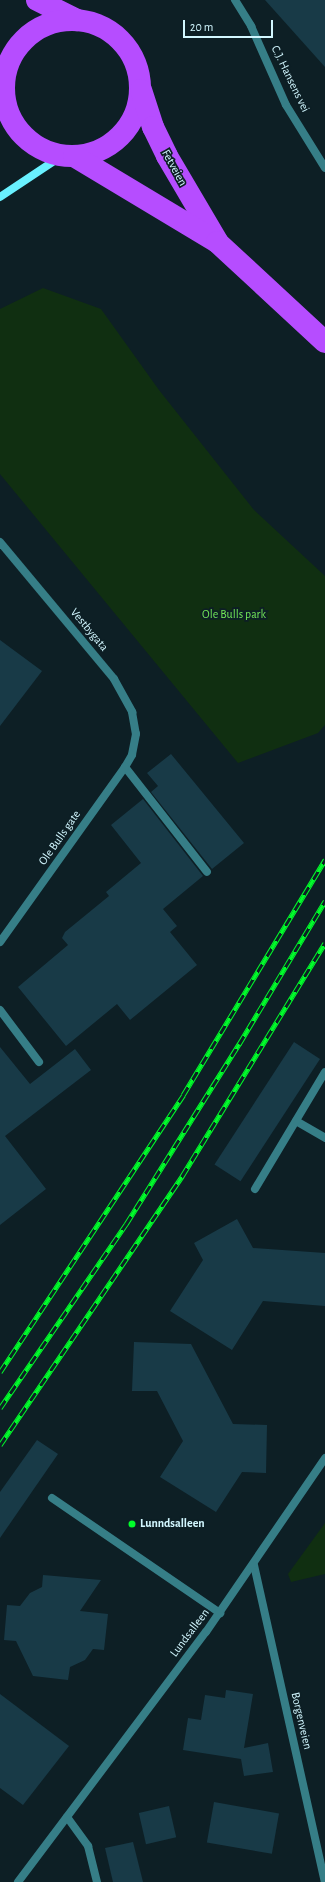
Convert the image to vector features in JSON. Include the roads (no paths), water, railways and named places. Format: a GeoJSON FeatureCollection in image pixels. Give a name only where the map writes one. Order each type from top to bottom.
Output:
{"type":"FeatureCollection","features":[{"type":"Feature","properties":{"kind":"highway"},"geometry":{"type":"LineString","coordinates":[[37,0],[77,20],[104,28],[122,42],[135,61],[140,89],[137,110],[127,128],[113,143],[94,152],[68,156],[45,150],[29,141],[16,127],[7,111],[2,85],[8,63],[28,35],[43,26],[60,21],[77,20]]}},
{"type":"Feature","properties":{"kind":"highway","name":"Fetveien"},"geometry":{"type":"LineString","coordinates":[[140,89],[153,127],[167,156],[217,242]]}},
{"type":"Feature","properties":{"kind":"highway","name":"Fetveien"},"geometry":{"type":"LineString","coordinates":[[68,156],[217,242],[325,342]]}},
{"type":"Feature","properties":{"kind":"street","name":"C.J. Hansens vei"},"geometry":{"type":"LineString","coordinates":[[235,0],[251,26],[286,105],[325,168]]}},
{"type":"Feature","properties":{"kind":"street"},"geometry":{"type":"LineString","coordinates":[[0,197],[68,156]]}},
{"type":"Feature","properties":{"kind":"street","name":"Vestbygata"},"geometry":{"type":"LineString","coordinates":[[0,542],[114,679],[132,712],[135,745]]}},
{"type":"Feature","properties":{"kind":"street","name":"Ole Bulls gate"},"geometry":{"type":"LineString","coordinates":[[0,942],[124,767],[135,745]]}},
{"type":"Feature","properties":{"kind":"street"},"geometry":{"type":"LineString","coordinates":[[124,767],[207,872]]}},
{"type":"Feature","properties":{"kind":"street"},"geometry":{"type":"LineString","coordinates":[[0,1010],[39,1062]]}},
{"type":"Feature","properties":{"kind":"street"},"geometry":{"type":"LineString","coordinates":[[255,1189],[325,1072]]}},
{"type":"Feature","properties":{"kind":"street"},"geometry":{"type":"LineString","coordinates":[[296,1121],[325,1138]]}},
{"type":"Feature","properties":{"kind":"street","name":"Lundsalleen"},"geometry":{"type":"LineString","coordinates":[[18,1882],[220,1613],[254,1565],[325,1458]]}},
{"type":"Feature","properties":{"kind":"street"},"geometry":{"type":"LineString","coordinates":[[52,1498],[220,1613]]}},
{"type":"Feature","properties":{"kind":"street","name":"Borgenveien"},"geometry":{"type":"LineString","coordinates":[[254,1565],[325,1882]]}},
{"type":"Feature","properties":{"kind":"street"},"geometry":{"type":"LineString","coordinates":[[67,1817],[88,1846],[97,1882]]}},
{"type":"Feature","properties":{"kind":"railway"},"geometry":{"type":"LineString","coordinates":[[0,1372],[183,1095],[325,860]]}},
{"type":"Feature","properties":{"kind":"railway"},"geometry":{"type":"LineString","coordinates":[[0,1408],[126,1224],[239,1044],[325,901]]}},
{"type":"Feature","properties":{"kind":"railway"},"geometry":{"type":"LineString","coordinates":[[0,1445],[182,1176],[325,943]]}},
{"type":"Feature","properties":{"kind":"place","name":"Lunndsalleen"},"geometry":{"type":"Point","coordinates":[132,1524]}},
{"type":"Feature","properties":{"kind":"park label","name":"Ole Bulls park"},"geometry":{"type":"Point","coordinates":[234,615]}}]}
